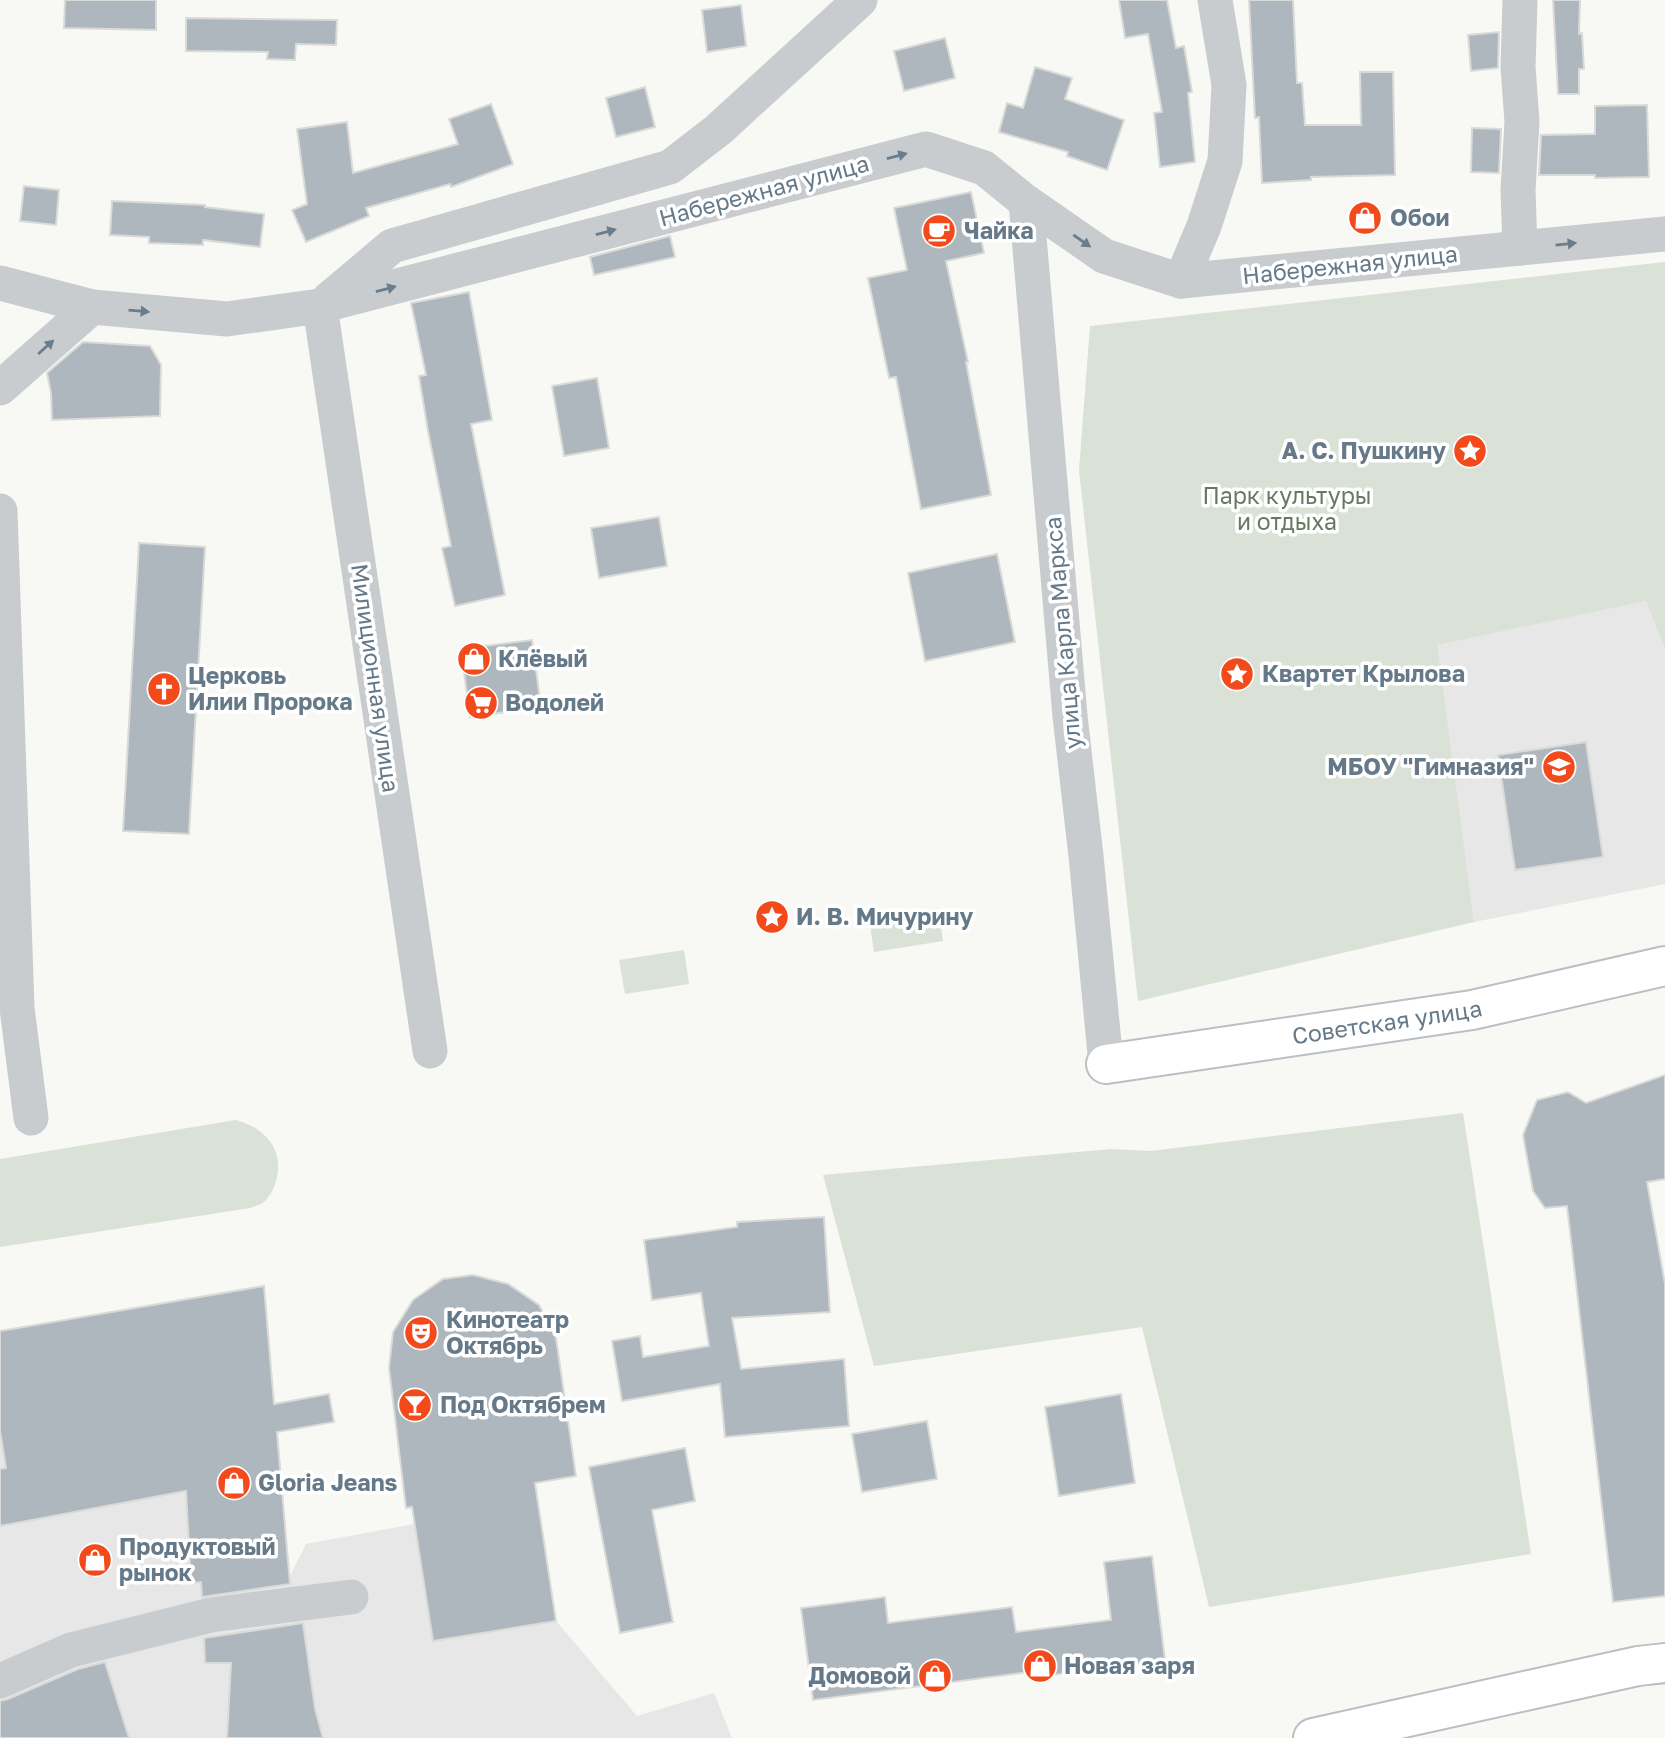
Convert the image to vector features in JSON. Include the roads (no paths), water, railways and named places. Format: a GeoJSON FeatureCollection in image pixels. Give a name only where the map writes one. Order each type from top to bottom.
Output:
{"type":"FeatureCollection","features":[{"type":"Feature","properties":{"kind":"main road","name":"Советская улица"},"geometry":{"type":"LineString","coordinates":[[1106,1064],[1472,1010],[1665,966]]}},
{"type":"Feature","properties":{"kind":"main road"},"geometry":{"type":"LineString","coordinates":[[1313,1738],[1665,1662]]}},
{"type":"Feature","properties":{"kind":"street","name":"Набережная улица"},"geometry":{"type":"LineString","coordinates":[[320,306],[392,246],[670,167],[718,130],[860,0]]}},
{"type":"Feature","properties":{"kind":"street"},"geometry":{"type":"LineString","coordinates":[[1181,281],[1204,226],[1225,161],[1229,85],[1215,0]]}},
{"type":"Feature","properties":{"kind":"street"},"geometry":{"type":"LineString","coordinates":[[1520,0],[1520,248]]}},
{"type":"Feature","properties":{"kind":"street","name":"Набережная улица"},"geometry":{"type":"LineString","coordinates":[[0,283],[92,307],[228,319],[320,306],[926,149],[984,168],[1026,202],[1104,256],[1181,281],[1665,234]]}},
{"type":"Feature","properties":{"kind":"street","name":"улица Карла Маркса"},"geometry":{"type":"LineString","coordinates":[[1026,202],[1070,716],[1106,1064]]}},
{"type":"Feature","properties":{"kind":"street","name":"Милиционная улица"},"geometry":{"type":"LineString","coordinates":[[320,306],[430,1051]]}},
{"type":"Feature","properties":{"kind":"street"},"geometry":{"type":"LineString","coordinates":[[0,388],[92,307]]}},
{"type":"Feature","properties":{"kind":"street"},"geometry":{"type":"LineString","coordinates":[[0,511],[17,1008],[31,1118]]}},
{"type":"Feature","properties":{"kind":"street"},"geometry":{"type":"LineString","coordinates":[[0,1681],[71,1650],[211,1615],[351,1597]]}},
{"type":"Feature","properties":{"kind":"place","name":"Обои"},"geometry":{"type":"Point","coordinates":[1365,218]}},
{"type":"Feature","properties":{"kind":"place","name":"Чайка"},"geometry":{"type":"Point","coordinates":[939,231]}},
{"type":"Feature","properties":{"kind":"place","name":"А. С. Пушкину"},"geometry":{"type":"Point","coordinates":[1470,451]}},
{"type":"Feature","properties":{"kind":"place","name":"Клёвый"},"geometry":{"type":"Point","coordinates":[474,659]}},
{"type":"Feature","properties":{"kind":"place","name":"Квартет Крылова"},"geometry":{"type":"Point","coordinates":[1237,674]}},
{"type":"Feature","properties":{"kind":"place","name":"Церковь Илии Пророка"},"geometry":{"type":"Point","coordinates":[164,689]}},
{"type":"Feature","properties":{"kind":"place","name":"Водолей"},"geometry":{"type":"Point","coordinates":[481,703]}},
{"type":"Feature","properties":{"kind":"place","name":"МБОУ \"Гимназия\""},"geometry":{"type":"Point","coordinates":[1559,767]}},
{"type":"Feature","properties":{"kind":"place","name":"И. В. Мичурину"},"geometry":{"type":"Point","coordinates":[772,917]}},
{"type":"Feature","properties":{"kind":"place","name":"Кинотеатр Октябрь"},"geometry":{"type":"Point","coordinates":[421,1333]}},
{"type":"Feature","properties":{"kind":"place","name":"Под Октябрем"},"geometry":{"type":"Point","coordinates":[415,1405]}},
{"type":"Feature","properties":{"kind":"place","name":"Gloria Jeans"},"geometry":{"type":"Point","coordinates":[234,1483]}},
{"type":"Feature","properties":{"kind":"place","name":"Продуктовый рынок"},"geometry":{"type":"Point","coordinates":[95,1560]}},
{"type":"Feature","properties":{"kind":"place","name":"Новая заря"},"geometry":{"type":"Point","coordinates":[1040,1666]}},
{"type":"Feature","properties":{"kind":"place","name":"Домовой"},"geometry":{"type":"Point","coordinates":[935,1676]}},
{"type":"Feature","properties":{"kind":"park label","name":"Парк культуры и отдыха"},"geometry":{"type":"Point","coordinates":[1287,509]}}]}
